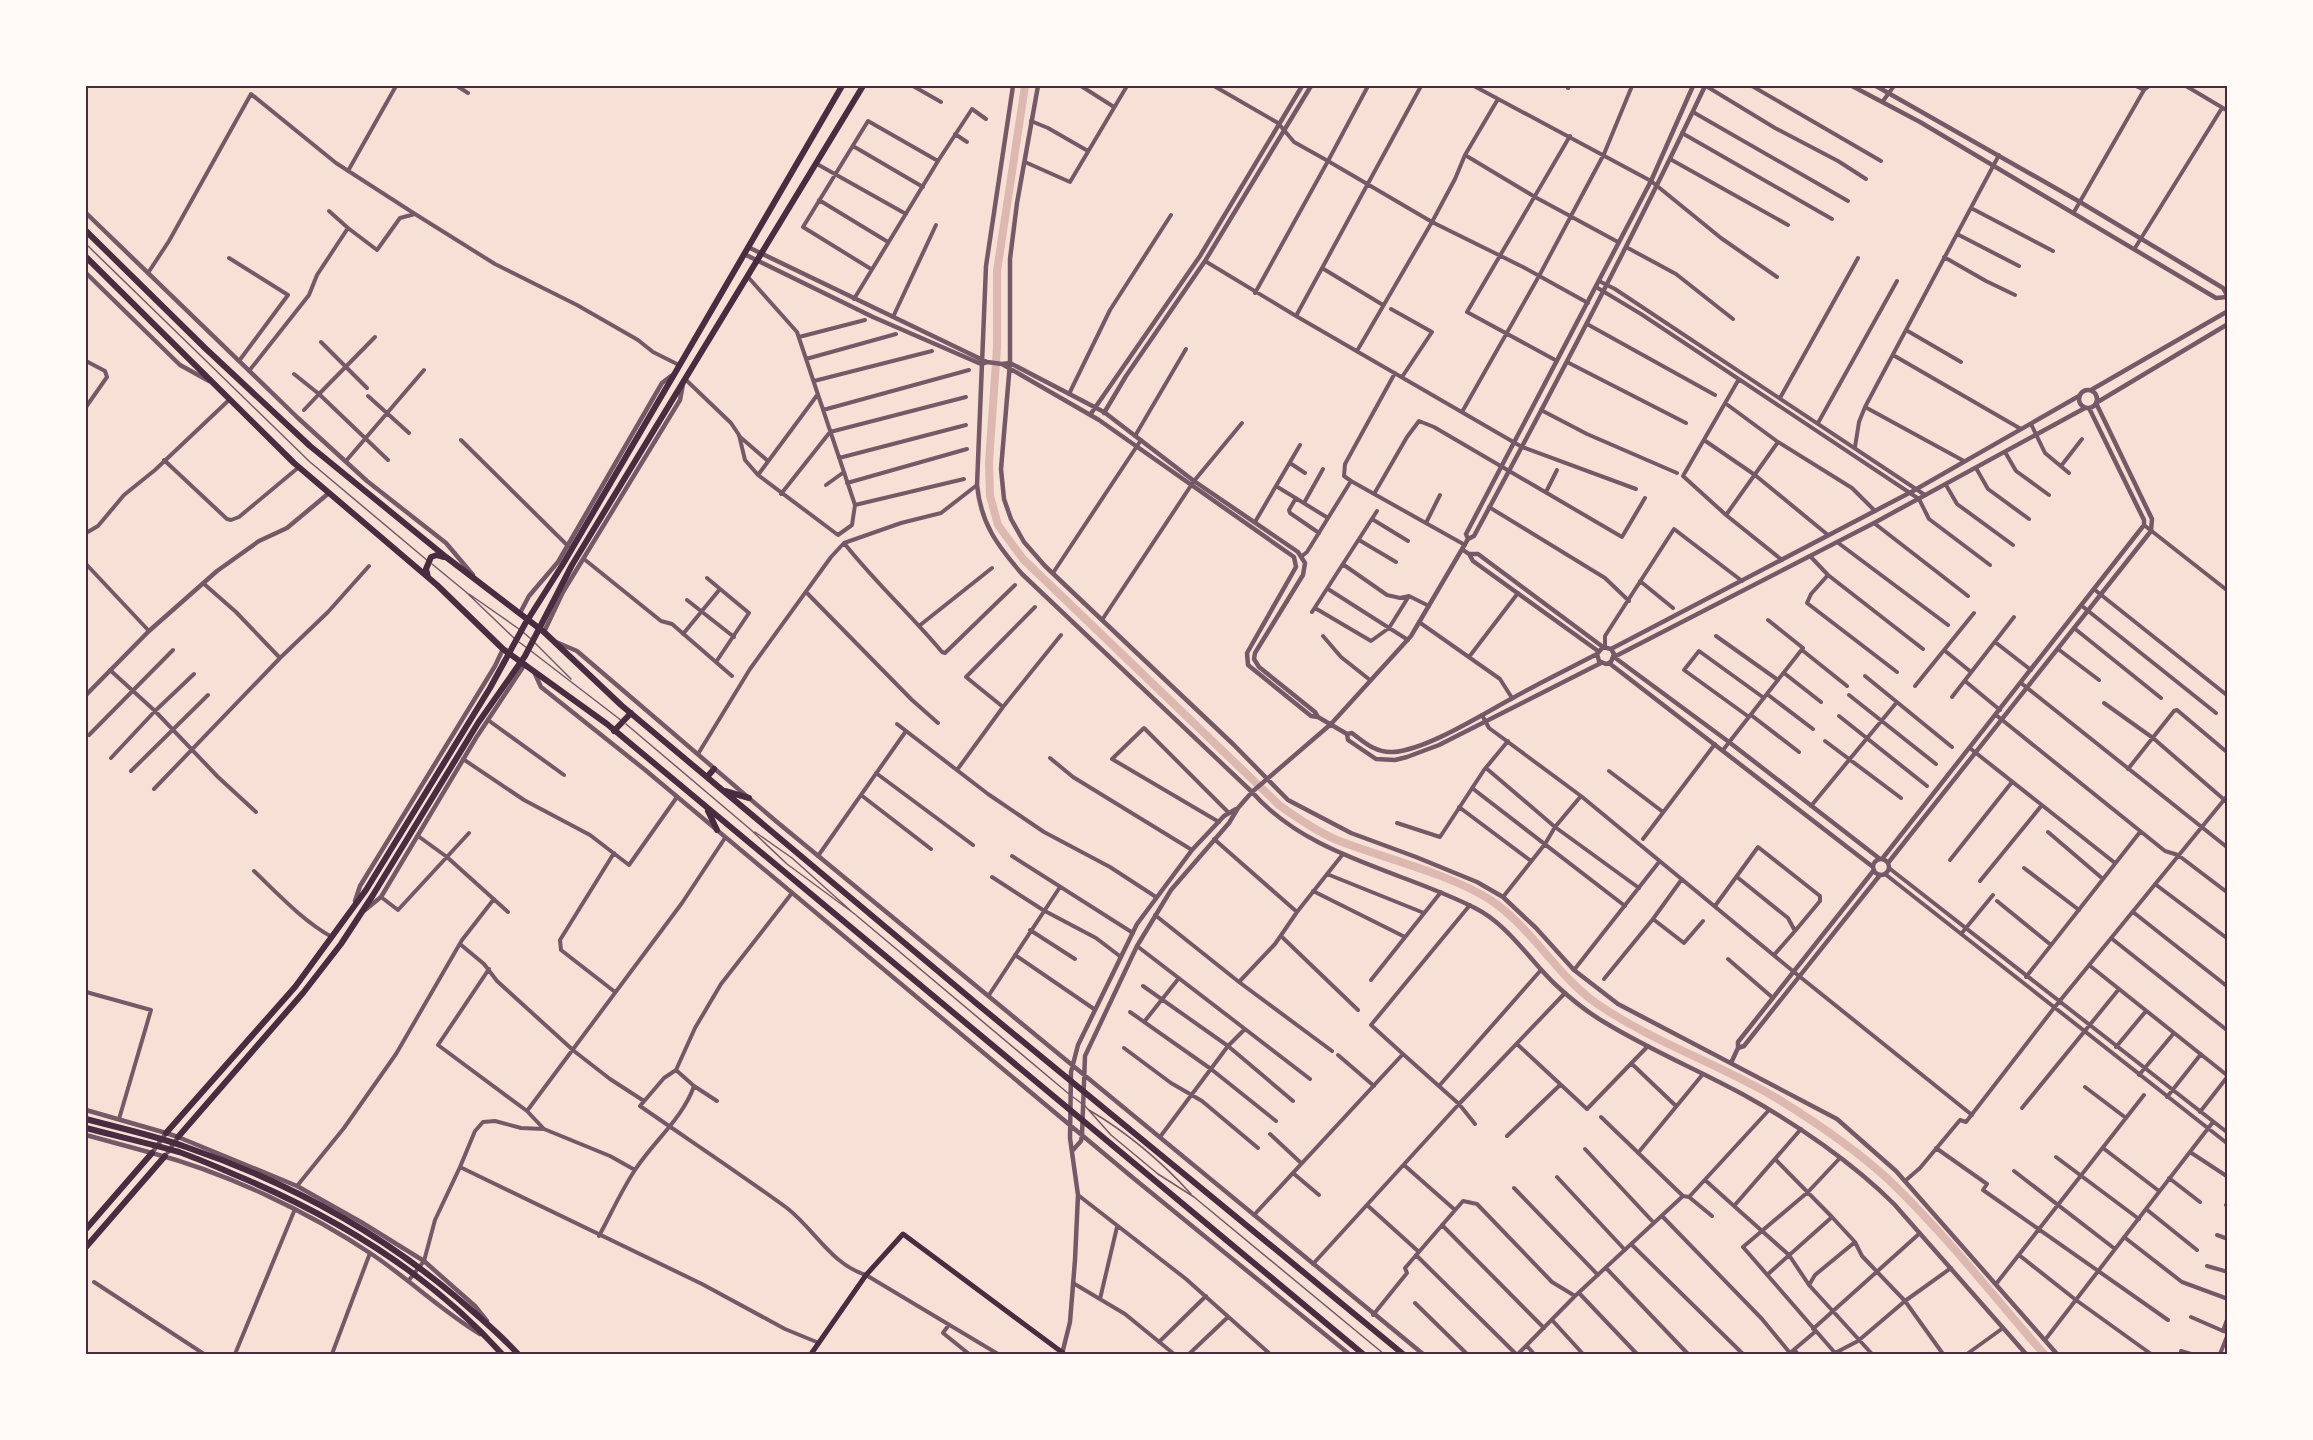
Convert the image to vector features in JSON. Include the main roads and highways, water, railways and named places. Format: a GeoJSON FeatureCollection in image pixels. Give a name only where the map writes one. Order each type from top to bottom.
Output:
{"type":"FeatureCollection","features":[{"type":"Feature","properties":{"kind":"main road"},"geometry":{"type":"LineString","coordinates":[[178,1137],[303,993],[341,944],[366,890],[490,688],[512,646],[563,564],[842,86]]}},
{"type":"Feature","properties":{"kind":"main road"},"geometry":{"type":"LineString","coordinates":[[166,1133],[296,987],[333,938],[373,895],[478,723],[529,648],[572,565],[863,86]]}},
{"type":"Feature","properties":{"kind":"main road"},"geometry":{"type":"LineString","coordinates":[[86,231],[205,348],[310,446],[446,557],[544,632],[631,713],[707,777],[976,1003],[1402,1354]]}},
{"type":"Feature","properties":{"kind":"main road"},"geometry":{"type":"LineString","coordinates":[[86,257],[299,467],[428,578],[503,649],[614,731],[1363,1354]]}},
{"type":"Feature","properties":{"kind":"main road"},"geometry":{"type":"LineString","coordinates":[[428,578],[426,569],[428,561],[437,555],[446,557]]}},
{"type":"Feature","properties":{"kind":"main road"},"geometry":{"type":"LineString","coordinates":[[614,731],[631,713]]}},
{"type":"Feature","properties":{"kind":"main road"},"geometry":{"type":"LineString","coordinates":[[707,777],[714,769]]}},
{"type":"Feature","properties":{"kind":"main road"},"geometry":{"type":"LineString","coordinates":[[724,791],[735,792],[749,798]]}},
{"type":"Feature","properties":{"kind":"main road"},"geometry":{"type":"LineString","coordinates":[[707,808],[717,830]]}},
{"type":"Feature","properties":{"kind":"main road"},"geometry":{"type":"LineString","coordinates":[[86,1119],[184,1146],[223,1160],[314,1202],[351,1223],[427,1274],[494,1330],[518,1354]]}},
{"type":"Feature","properties":{"kind":"main road"},"geometry":{"type":"LineString","coordinates":[[86,1128],[178,1152],[280,1194],[362,1240],[422,1281],[471,1322],[502,1354]]}},
{"type":"Feature","properties":{"kind":"main road"},"geometry":{"type":"LineString","coordinates":[[87,1223],[152,1153]]}},
{"type":"Feature","properties":{"kind":"main road"},"geometry":{"type":"LineString","coordinates":[[86,1247],[165,1156]]}},
{"type":"Feature","properties":{"kind":"main road"},"geometry":{"type":"LineString","coordinates":[[811,1354],[866,1275],[903,1234],[1063,1354]]}},
{"type":"Feature","properties":{"kind":"waterway"},"geometry":{"type":"LineString","coordinates":[[1025,86],[997,271],[997,348],[989,462],[990,496],[998,525],[1023,559],[1286,810],[1337,840],[1434,873],[1489,899],[1518,923],[1568,978],[1596,1003],[1640,1030],[1756,1086],[1851,1148],[1891,1182],[1931,1223],[2044,1354]]}}]}
